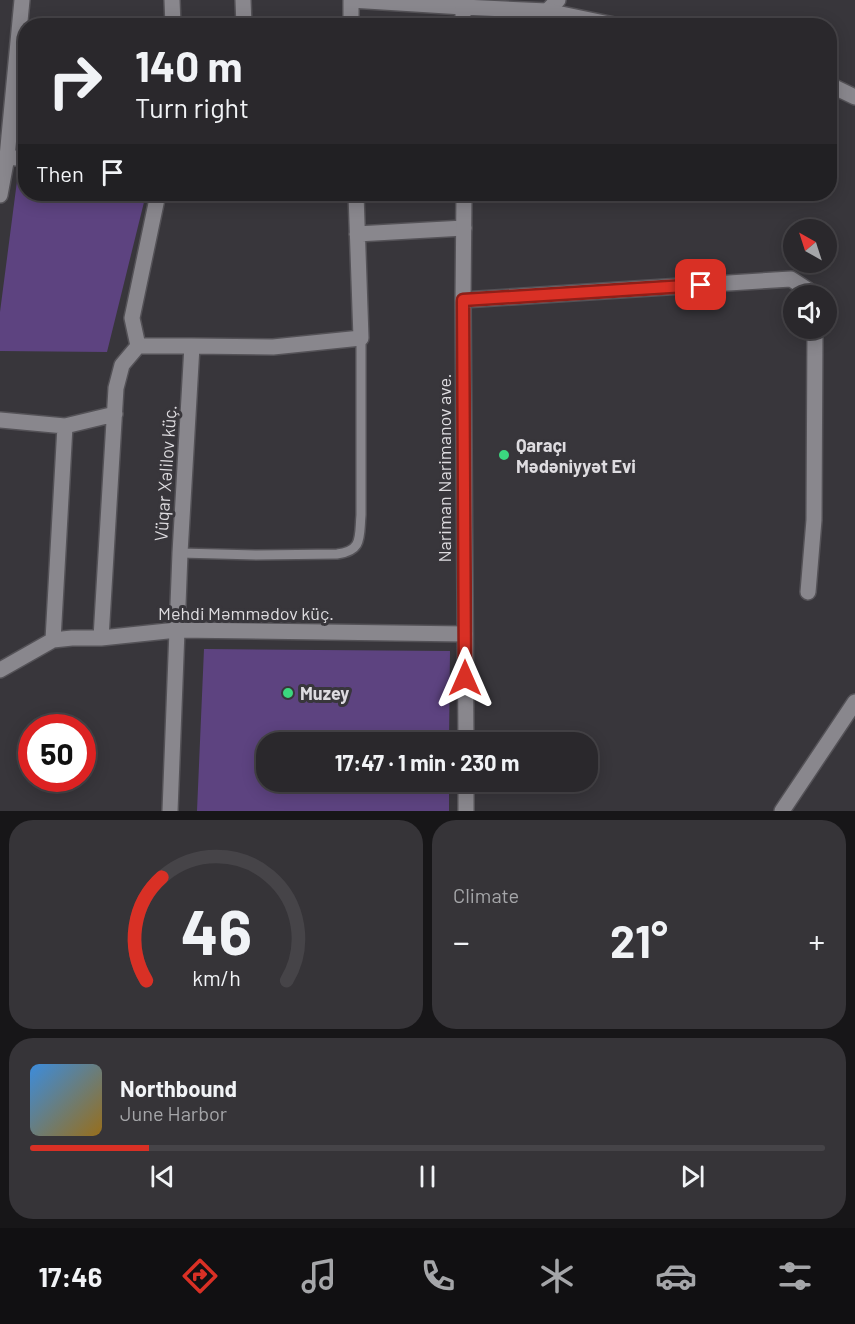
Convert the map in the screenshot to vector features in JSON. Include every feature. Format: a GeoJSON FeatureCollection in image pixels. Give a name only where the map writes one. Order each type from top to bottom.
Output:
{"type":"FeatureCollection","features":[{"type":"Feature","properties":{"kind":"street"},"geometry":{"type":"LineString","coordinates":[[20,18],[22,0]]}},
{"type":"Feature","properties":{"kind":"street"},"geometry":{"type":"LineString","coordinates":[[172,0],[172,18]]}},
{"type":"Feature","properties":{"kind":"street"},"geometry":{"type":"LineString","coordinates":[[243,0],[244,18]]}},
{"type":"Feature","properties":{"kind":"street"},"geometry":{"type":"LineString","coordinates":[[351,18],[351,0],[463,4],[547,11],[581,18]]}},
{"type":"Feature","properties":{"kind":"street"},"geometry":{"type":"LineString","coordinates":[[547,11],[558,0]]}},
{"type":"Feature","properties":{"kind":"street"},"geometry":{"type":"LineString","coordinates":[[0,195],[7,157],[18,42]]}},
{"type":"Feature","properties":{"kind":"street"},"geometry":{"type":"LineString","coordinates":[[837,89],[855,98]]}},
{"type":"Feature","properties":{"kind":"street"},"geometry":{"type":"LineString","coordinates":[[7,157],[18,158]]}},
{"type":"Feature","properties":{"kind":"street"},"geometry":{"type":"LineString","coordinates":[[138,346],[132,318],[157,201]]}},
{"type":"Feature","properties":{"kind":"street"},"geometry":{"type":"LineString","coordinates":[[138,346],[273,347],[361,338],[356,201]]}},
{"type":"Feature","properties":{"kind":"street","name":"Nariman Narimanov ave."},"geometry":{"type":"LineString","coordinates":[[464,201],[466,732]]}},
{"type":"Feature","properties":{"kind":"street"},"geometry":{"type":"LineString","coordinates":[[357,234],[464,228]]}},
{"type":"Feature","properties":{"kind":"street"},"geometry":{"type":"LineString","coordinates":[[463,300],[791,279],[800,285]]}},
{"type":"Feature","properties":{"kind":"street"},"geometry":{"type":"LineString","coordinates":[[808,592],[814,520],[815,339]]}},
{"type":"Feature","properties":{"kind":"street"},"geometry":{"type":"LineString","coordinates":[[101,638],[117,388],[123,365],[138,346]]}},
{"type":"Feature","properties":{"kind":"street","name":"Vüqar Xəlilov küç."},"geometry":{"type":"LineString","coordinates":[[170,811],[180,553],[192,346]]}},
{"type":"Feature","properties":{"kind":"street"},"geometry":{"type":"LineString","coordinates":[[0,420],[64,426],[115,414]]}},
{"type":"Feature","properties":{"kind":"street"},"geometry":{"type":"LineString","coordinates":[[53,640],[64,426]]}},
{"type":"Feature","properties":{"kind":"street","name":"Mehdi Məmmədov küç."},"geometry":{"type":"LineString","coordinates":[[0,670],[53,640],[72,638],[101,638],[177,630],[465,634]]}},
{"type":"Feature","properties":{"kind":"street"},"geometry":{"type":"LineString","coordinates":[[782,811],[855,702]]}},
{"type":"Feature","properties":{"kind":"street"},"geometry":{"type":"LineString","coordinates":[[466,792],[466,811]]}},
{"type":"Feature","properties":{"kind":"lane"},"geometry":{"type":"LineString","coordinates":[[180,553],[337,554],[348,553],[355,547],[359,536],[361,515],[361,338]]}},
{"type":"Feature","properties":{"kind":"shaded area"},"geometry":{"type":"Polygon","coordinates":[[[17,181],[18,201],[144,201],[107,352],[0,351],[0,312],[17,181]]]}},
{"type":"Feature","properties":{"kind":"shaded area"},"geometry":{"type":"Polygon","coordinates":[[[204,649],[450,651],[449,732],[256,732],[256,792],[449,792],[449,811],[197,811],[204,649]]]}},
{"type":"Feature","properties":{"kind":"place","name":"Qaraçı Mədəniyyət Evi"},"geometry":{"type":"Point","coordinates":[504,455]}},
{"type":"Feature","properties":{"kind":"place","name":"Muzey"},"geometry":{"type":"Point","coordinates":[288,693]}},
{"type":"Feature","properties":{"kind":"route"},"geometry":{"type":"LineString","coordinates":[[465,678],[463,300],[701,285]]}}]}
